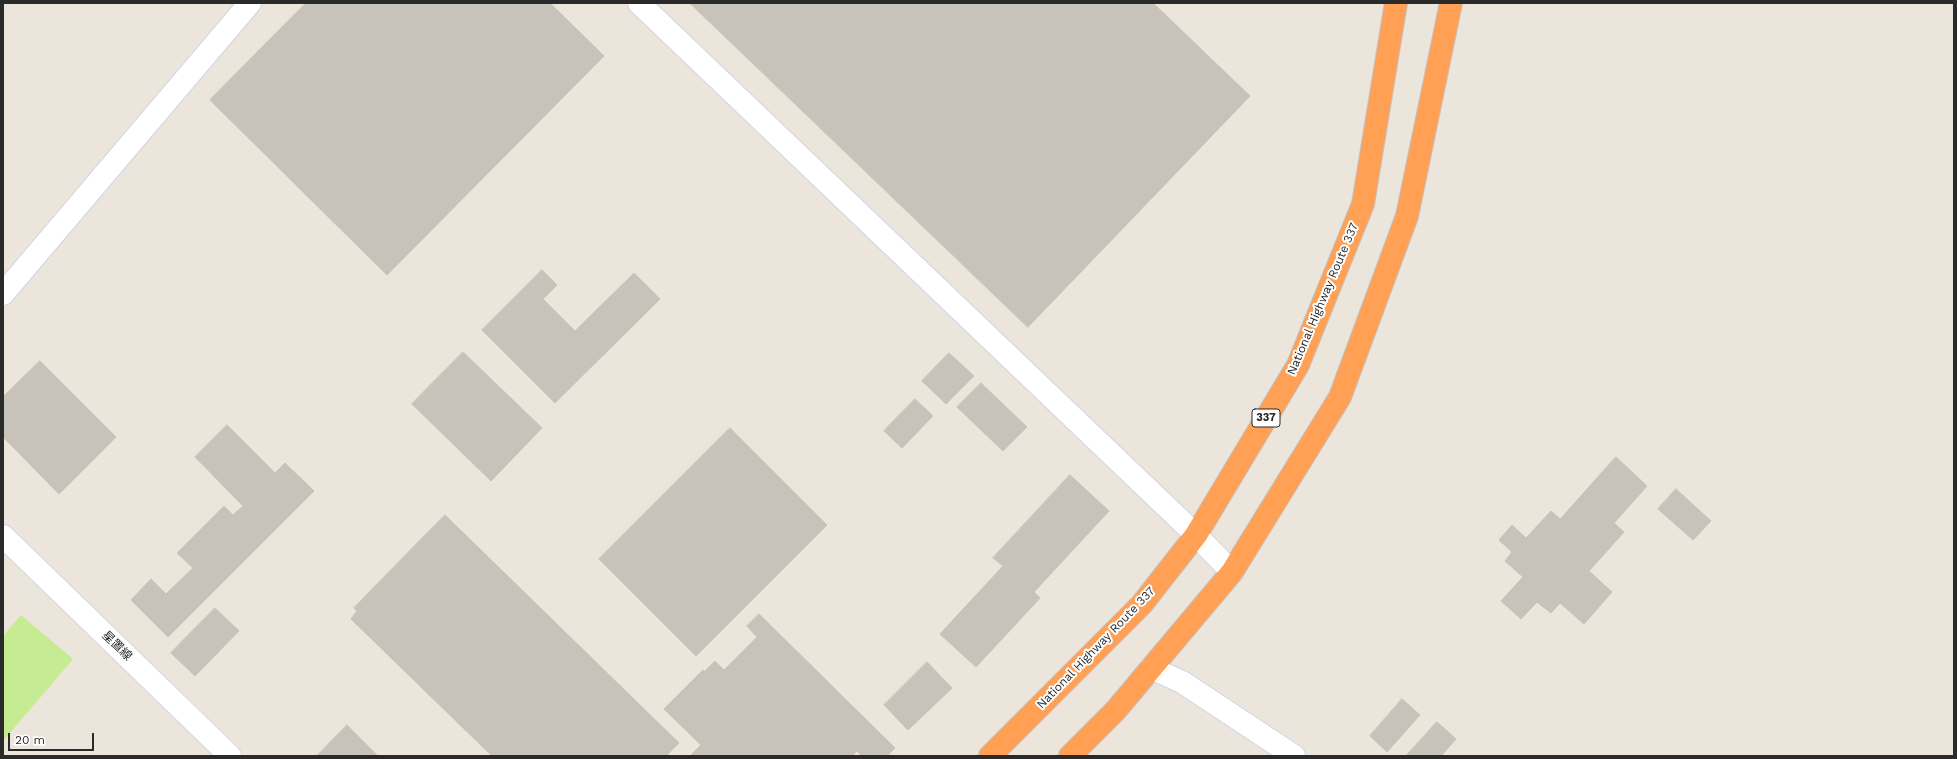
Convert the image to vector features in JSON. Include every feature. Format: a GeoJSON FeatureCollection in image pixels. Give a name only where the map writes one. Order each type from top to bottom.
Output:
{"type":"FeatureCollection","features":[{"type":"Feature","properties":{"kind":"highway","name":"National Highway Route 337"},"geometry":{"type":"LineString","coordinates":[[990,756],[1142,604],[1196,535],[1298,365],[1363,204],[1396,3]]}},
{"type":"Feature","properties":{"kind":"highway"},"geometry":{"type":"LineString","coordinates":[[1070,756],[1116,710],[1232,572],[1340,397],[1407,216],[1451,3]]}},
{"type":"Feature","properties":{"kind":"street"},"geometry":{"type":"LineString","coordinates":[[3,294],[250,3]]}},
{"type":"Feature","properties":{"kind":"street"},"geometry":{"type":"LineString","coordinates":[[639,3],[1196,535],[1232,572]]}},
{"type":"Feature","properties":{"kind":"street","name":"星置線"},"geometry":{"type":"LineString","coordinates":[[3,536],[230,756]]}},
{"type":"Feature","properties":{"kind":"street"},"geometry":{"type":"LineString","coordinates":[[1151,668],[1182,682],[1294,756]]}},
{"type":"Feature","properties":{"kind":"green space"},"geometry":{"type":"Polygon","coordinates":[[[21,615],[73,659],[3,741],[3,636],[21,615]]]}},
{"type":"Feature","properties":{"kind":"building"},"geometry":{"type":"Polygon","coordinates":[[[306,3],[550,3],[604,56],[387,275],[210,100],[306,3]]]}},
{"type":"Feature","properties":{"kind":"building"},"geometry":{"type":"Polygon","coordinates":[[[690,3],[1153,3],[1250,96],[1028,327],[690,3]]]}},
{"type":"Feature","properties":{"kind":"building"},"geometry":{"type":"Polygon","coordinates":[[[542,270],[557,285],[543,299],[575,331],[634,273],[660,299],[555,403],[482,330],[542,270]]]}},
{"type":"Feature","properties":{"kind":"building"},"geometry":{"type":"Polygon","coordinates":[[[463,352],[542,428],[491,481],[412,404],[463,352]]]}},
{"type":"Feature","properties":{"kind":"building"},"geometry":{"type":"Polygon","coordinates":[[[949,353],[974,376],[946,404],[922,381],[949,353]]]}},
{"type":"Feature","properties":{"kind":"building"},"geometry":{"type":"Polygon","coordinates":[[[40,361],[116,437],[59,494],[3,437],[3,397],[40,361]]]}},
{"type":"Feature","properties":{"kind":"building"},"geometry":{"type":"Polygon","coordinates":[[[981,383],[1027,427],[1003,451],[957,407],[981,383]]]}},
{"type":"Feature","properties":{"kind":"building"},"geometry":{"type":"Polygon","coordinates":[[[915,399],[933,416],[902,448],[884,431],[915,399]]]}},
{"type":"Feature","properties":{"kind":"building"},"geometry":{"type":"Polygon","coordinates":[[[227,425],[275,473],[285,463],[314,491],[168,637],[131,600],[151,579],[166,594],[193,568],[177,553],[224,506],[233,515],[243,506],[195,457],[227,425]]]}},
{"type":"Feature","properties":{"kind":"building"},"geometry":{"type":"Polygon","coordinates":[[[730,428],[827,525],[696,656],[599,559],[730,428]]]}},
{"type":"Feature","properties":{"kind":"building"},"geometry":{"type":"Polygon","coordinates":[[[1616,457],[1647,486],[1614,523],[1624,532],[1589,571],[1612,592],[1584,624],[1560,603],[1551,613],[1537,602],[1521,619],[1501,601],[1523,577],[1505,561],[1512,552],[1499,540],[1512,525],[1526,538],[1551,511],[1560,519],[1616,457]]]}},
{"type":"Feature","properties":{"kind":"building"},"geometry":{"type":"Polygon","coordinates":[[[1070,475],[1109,511],[1034,592],[1040,598],[976,667],[940,634],[1003,566],[993,558],[1070,475]]]}},
{"type":"Feature","properties":{"kind":"building"},"geometry":{"type":"Polygon","coordinates":[[[1676,489],[1711,521],[1693,540],[1658,509],[1676,489]]]}},
{"type":"Feature","properties":{"kind":"building"},"geometry":{"type":"Polygon","coordinates":[[[445,515],[679,743],[666,756],[492,756],[351,619],[357,611],[354,608],[445,515]]]}},
{"type":"Feature","properties":{"kind":"building"},"geometry":{"type":"Polygon","coordinates":[[[215,608],[239,631],[195,676],[171,653],[215,608]]]}},
{"type":"Feature","properties":{"kind":"building"},"geometry":{"type":"Polygon","coordinates":[[[759,614],[895,748],[887,756],[862,756],[857,751],[852,756],[690,756],[701,745],[664,709],[703,670],[704,672],[715,661],[724,670],[757,637],[747,626],[759,614]]]}},
{"type":"Feature","properties":{"kind":"building"},"geometry":{"type":"Polygon","coordinates":[[[927,662],[952,688],[908,730],[884,705],[927,662]]]}},
{"type":"Feature","properties":{"kind":"building"},"geometry":{"type":"Polygon","coordinates":[[[1402,699],[1420,715],[1387,752],[1370,736],[1402,699]]]}},
{"type":"Feature","properties":{"kind":"building"},"geometry":{"type":"Polygon","coordinates":[[[1437,722],[1456,739],[1441,756],[1406,756],[1437,722]]]}},
{"type":"Feature","properties":{"kind":"building"},"geometry":{"type":"Polygon","coordinates":[[[347,725],[378,756],[317,756],[347,725]]]}}]}
